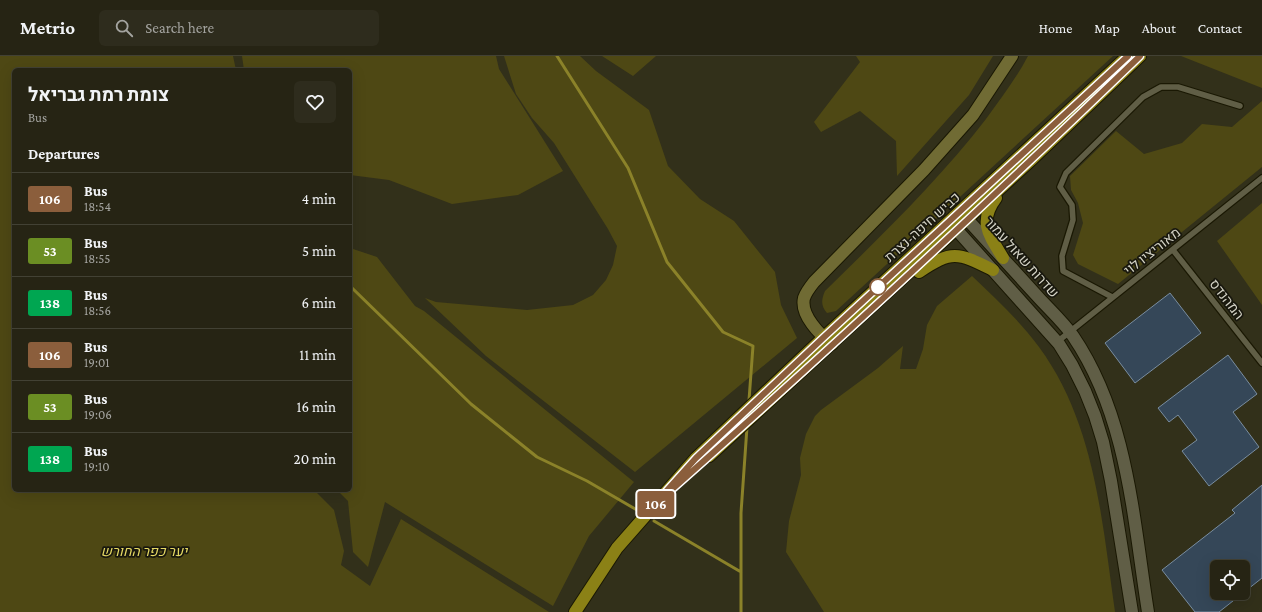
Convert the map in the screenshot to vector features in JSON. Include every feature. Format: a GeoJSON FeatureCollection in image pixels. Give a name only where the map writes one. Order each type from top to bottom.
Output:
{"type":"FeatureCollection","features":[{"type":"Feature","properties":{"kind":"highway","name":"כביש חיפה-נצרת"},"geometry":{"type":"LineString","coordinates":[[575,612],[617,548],[696,458],[828,341],[955,223],[1128,56]]}},
{"type":"Feature","properties":{"kind":"highway","name":"כביש חיפה-נצרת"},"geometry":{"type":"LineString","coordinates":[[967,219],[1140,56]]}},
{"type":"Feature","properties":{"kind":"highway"},"geometry":{"type":"LineString","coordinates":[[1003,258],[990,237],[986,226],[986,217],[989,208],[1011,178]]}},
{"type":"Feature","properties":{"kind":"highway","name":"כביש חיפה-נצרת"},"geometry":{"type":"LineString","coordinates":[[828,341],[885,296],[955,223]]}},
{"type":"Feature","properties":{"kind":"highway"},"geometry":{"type":"LineString","coordinates":[[885,296],[941,257],[955,255],[971,259],[993,270]]}},
{"type":"Feature","properties":{"kind":"main road"},"geometry":{"type":"LineString","coordinates":[[828,341],[809,319],[804,309],[804,299],[808,290],[814,282],[924,170],[973,114],[1012,56]]}},
{"type":"Feature","properties":{"kind":"street","name":"שדרות שאול עמור"},"geometry":{"type":"LineString","coordinates":[[955,223],[967,219],[1069,331],[1086,357],[1110,410],[1118,438],[1127,478],[1148,612]]}},
{"type":"Feature","properties":{"kind":"street"},"geometry":{"type":"LineString","coordinates":[[955,223],[993,270],[1057,342],[1072,365],[1085,391],[1103,442],[1111,481],[1132,612]]}},
{"type":"Feature","properties":{"kind":"lane"},"geometry":{"type":"LineString","coordinates":[[1112,297],[1063,271],[1062,256],[1073,220],[1072,205],[1060,187],[1066,173],[1142,97],[1161,87],[1178,86],[1240,106]]}},
{"type":"Feature","properties":{"kind":"lane","name":"מאוריציו לוי"},"geometry":{"type":"LineString","coordinates":[[1057,342],[1262,178]]}},
{"type":"Feature","properties":{"kind":"lane","name":"המהנדס"},"geometry":{"type":"LineString","coordinates":[[1173,250],[1262,363]]}},
{"type":"Feature","properties":{"kind":"green space","name":"יער כפר החורש"},"geometry":{"type":"Polygon","coordinates":[[[0,56],[233,56],[236,68],[12,68],[12,492],[316,492],[334,510],[344,551],[341,565],[370,586],[401,519],[549,612],[0,612],[0,56]]]}},
{"type":"Feature","properties":{"kind":"green space"},"geometry":{"type":"Polygon","coordinates":[[[242,56],[496,56],[499,69],[563,171],[518,195],[452,204],[389,180],[352,175],[352,68],[244,68],[242,56]]]}},
{"type":"Feature","properties":{"kind":"green space"},"geometry":{"type":"Polygon","coordinates":[[[504,56],[580,56],[596,71],[649,110],[668,166],[700,199],[734,221],[775,272],[781,305],[797,338],[635,472],[486,356],[425,298],[436,302],[527,310],[573,305],[593,295],[606,280],[613,265],[617,246],[554,143],[532,118],[516,94],[504,56]]]}},
{"type":"Feature","properties":{"kind":"green space"},"geometry":{"type":"Polygon","coordinates":[[[602,56],[656,56],[633,76],[602,56]]]}},
{"type":"Feature","properties":{"kind":"green space"},"geometry":{"type":"Polygon","coordinates":[[[856,56],[993,56],[969,95],[897,176],[896,141],[860,111],[821,132],[814,122],[860,62],[856,56]]]}},
{"type":"Feature","properties":{"kind":"green space"},"geometry":{"type":"Polygon","coordinates":[[[1028,56],[1113,56],[836,311],[827,313],[822,303],[825,291],[908,208],[968,142],[1013,81],[1028,56]]]}},
{"type":"Feature","properties":{"kind":"green space"},"geometry":{"type":"Polygon","coordinates":[[[1181,56],[1262,56],[1262,88],[1181,56]]]}},
{"type":"Feature","properties":{"kind":"green space"},"geometry":{"type":"Polygon","coordinates":[[[1262,101],[1262,167],[1118,284],[1078,264],[1073,255],[1083,223],[1078,203],[1071,190],[1070,176],[1116,131],[1144,154],[1182,143],[1202,124],[1232,127],[1262,101]]]}},
{"type":"Feature","properties":{"kind":"green space"},"geometry":{"type":"Polygon","coordinates":[[[1262,203],[1262,305],[1217,241],[1262,203]]]}},
{"type":"Feature","properties":{"kind":"green space"},"geometry":{"type":"Polygon","coordinates":[[[352,249],[377,257],[415,306],[424,311],[634,482],[589,536],[553,606],[385,502],[368,567],[353,552],[348,501],[339,492],[352,492],[352,249]]]}},
{"type":"Feature","properties":{"kind":"green space"},"geometry":{"type":"Polygon","coordinates":[[[972,276],[1016,319],[1032,337],[1058,376],[1073,408],[1084,440],[1100,508],[1115,612],[824,612],[786,552],[789,521],[801,475],[800,458],[806,434],[815,416],[821,410],[878,368],[903,346],[900,369],[916,369],[923,349],[927,325],[937,306],[972,276]]]}},
{"type":"Feature","properties":{"kind":"building"},"geometry":{"type":"Polygon","coordinates":[[[1170,293],[1201,333],[1135,383],[1105,343],[1170,293]]]}},
{"type":"Feature","properties":{"kind":"building"},"geometry":{"type":"Polygon","coordinates":[[[1228,355],[1257,394],[1233,412],[1259,447],[1209,486],[1182,451],[1197,440],[1178,415],[1169,422],[1158,408],[1228,355]]]}},
{"type":"Feature","properties":{"kind":"building"},"geometry":{"type":"Polygon","coordinates":[[[1262,485],[1262,578],[1250,587],[1250,560],[1210,560],[1210,600],[1234,600],[1219,612],[1195,612],[1162,570],[1235,513],[1232,510],[1262,485]]]}},
{"type":"Feature","properties":{"kind":"waterway"},"geometry":{"type":"LineString","coordinates":[[557,56],[628,168],[667,262],[723,332],[753,346],[749,400]]}},
{"type":"Feature","properties":{"kind":"waterway"},"geometry":{"type":"LineString","coordinates":[[352,288],[471,404],[537,457],[587,481],[637,510]]}},
{"type":"Feature","properties":{"kind":"waterway"},"geometry":{"type":"LineString","coordinates":[[741,612],[741,513],[747,427]]}},
{"type":"Feature","properties":{"kind":"waterway"},"geometry":{"type":"LineString","coordinates":[[654,521],[741,572]]}},
{"type":"Feature","properties":{"kind":"bus line","name":"106"},"geometry":{"type":"LineString","coordinates":[[1128,56],[823,338],[696,458],[653,506],[779,394],[1032,159],[1140,56]]}}]}
